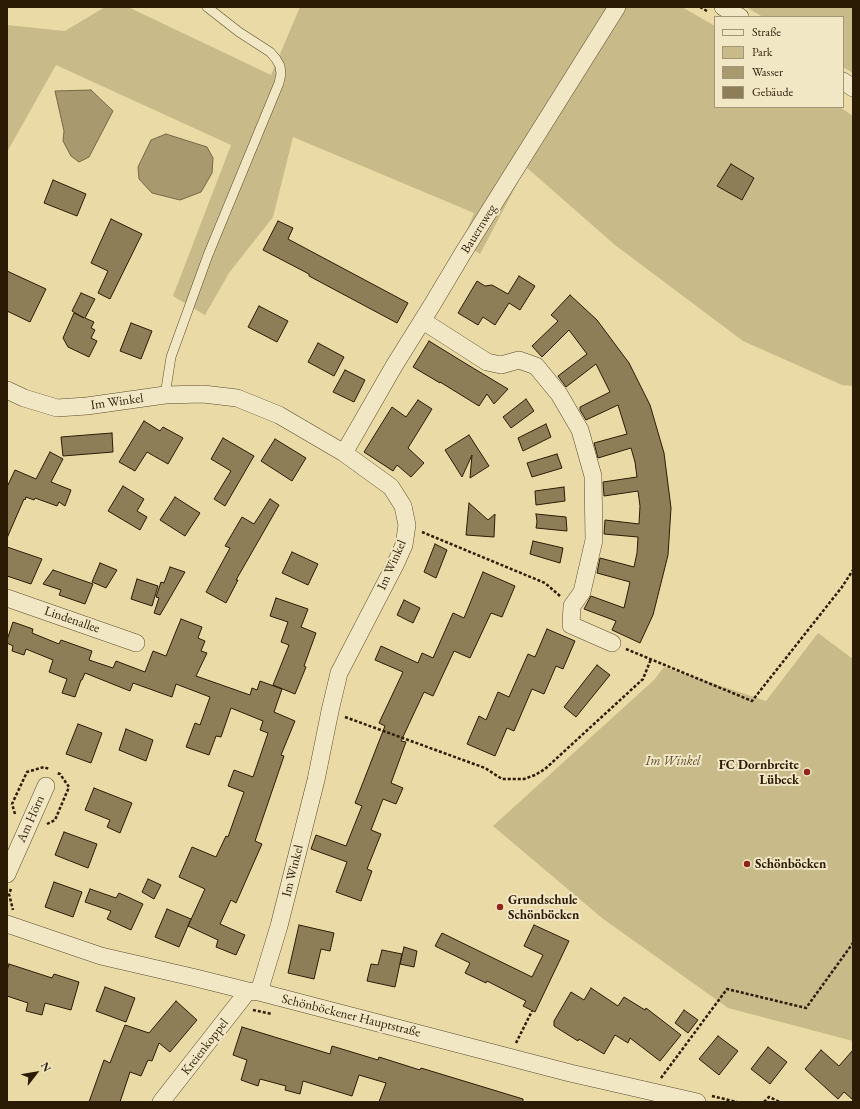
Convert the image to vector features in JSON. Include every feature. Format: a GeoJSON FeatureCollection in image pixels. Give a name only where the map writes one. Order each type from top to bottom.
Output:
{"type":"FeatureCollection","features":[{"type":"Feature","properties":{"kind":"street","name":"Bauernweg"},"geometry":{"type":"LineString","coordinates":[[344,453],[394,366],[423,321],[463,253],[617,7]]}},
{"type":"Feature","properties":{"kind":"street"},"geometry":{"type":"LineString","coordinates":[[724,7],[738,16]]}},
{"type":"Feature","properties":{"kind":"street"},"geometry":{"type":"LineString","coordinates":[[844,83],[853,88]]}},
{"type":"Feature","properties":{"kind":"street"},"geometry":{"type":"LineString","coordinates":[[423,321],[487,362],[501,364],[519,360],[536,366],[559,394],[580,430],[593,476],[594,540],[582,592],[572,606],[571,625],[612,644]]}},
{"type":"Feature","properties":{"kind":"street","name":"Im Winkel"},"geometry":{"type":"LineString","coordinates":[[9,394],[57,408],[87,406],[165,395],[203,394],[237,398],[279,414],[344,453],[390,486],[403,506],[407,525],[404,545],[339,673],[316,780],[279,926],[254,992]]}},
{"type":"Feature","properties":{"kind":"street","name":"Lindenallee"},"geometry":{"type":"LineString","coordinates":[[7,598],[136,643]]}},
{"type":"Feature","properties":{"kind":"street","name":"Am Hörn"},"geometry":{"type":"LineString","coordinates":[[7,874],[46,786]]}},
{"type":"Feature","properties":{"kind":"street","name":"Schönböckener Hauptstraße"},"geometry":{"type":"LineString","coordinates":[[7,924],[100,956],[277,997],[570,1073],[697,1102]]}},
{"type":"Feature","properties":{"kind":"street","name":"Kreienkoppel"},"geometry":{"type":"LineString","coordinates":[[161,1102],[254,992]]}},
{"type":"Feature","properties":{"kind":"lane"},"geometry":{"type":"LineString","coordinates":[[165,395],[171,357],[208,255],[281,74],[280,66],[270,52],[238,32],[207,7]]}},
{"type":"Feature","properties":{"kind":"path"},"geometry":{"type":"LineString","coordinates":[[407,525],[545,583],[572,606]]}},
{"type":"Feature","properties":{"kind":"path"},"geometry":{"type":"LineString","coordinates":[[612,644],[752,701],[842,587],[853,570]]}},
{"type":"Feature","properties":{"kind":"path"},"geometry":{"type":"LineString","coordinates":[[330,711],[485,768],[502,779],[524,779],[545,769],[643,679],[651,659]]}},
{"type":"Feature","properties":{"kind":"path"},"geometry":{"type":"LineString","coordinates":[[651,1091],[727,989],[806,1008],[853,943]]}},
{"type":"Feature","properties":{"kind":"path"},"geometry":{"type":"LineString","coordinates":[[272,1014],[277,997]]}},
{"type":"Feature","properties":{"kind":"path"},"geometry":{"type":"LineString","coordinates":[[514,1047],[532,1011]]}},
{"type":"Feature","properties":{"kind":"path"},"geometry":{"type":"LineString","coordinates":[[764,1102],[769,1097],[780,1102]]}},
{"type":"Feature","properties":{"kind":"green space"},"geometry":{"type":"Polygon","coordinates":[[[105,7],[128,7],[271,75],[300,7],[682,7],[714,25],[714,108],[841,108],[853,116],[853,386],[842,385],[743,341],[615,245],[526,167],[480,254],[462,242],[474,213],[293,137],[273,217],[229,273],[205,315],[173,296],[231,145],[56,65],[7,152],[7,25],[65,31],[105,7]]]}},
{"type":"Feature","properties":{"kind":"green space"},"geometry":{"type":"Polygon","coordinates":[[[746,7],[853,7],[853,73],[844,68],[844,16],[761,16],[746,7]]]}},
{"type":"Feature","properties":{"kind":"green space","name":"Schönböcken"},"geometry":{"type":"Polygon","coordinates":[[[818,633],[853,659],[853,1041],[728,1008],[602,918],[493,826],[654,680],[664,667],[766,701],[818,633]]]}},
{"type":"Feature","properties":{"kind":"water"},"geometry":{"type":"Polygon","coordinates":[[[91,90],[113,111],[89,157],[79,162],[71,156],[63,141],[64,131],[55,91],[91,90]]]}},
{"type":"Feature","properties":{"kind":"water"},"geometry":{"type":"Polygon","coordinates":[[[166,134],[207,147],[213,158],[212,173],[201,192],[180,200],[152,193],[139,179],[138,167],[151,140],[166,134]]]}},
{"type":"Feature","properties":{"kind":"building"},"geometry":{"type":"Polygon","coordinates":[[[731,164],[754,178],[742,200],[717,186],[731,164]]]}},
{"type":"Feature","properties":{"kind":"building"},"geometry":{"type":"Polygon","coordinates":[[[53,180],[86,194],[77,216],[44,203],[53,180]]]}},
{"type":"Feature","properties":{"kind":"building"},"geometry":{"type":"Polygon","coordinates":[[[111,219],[142,234],[110,299],[98,293],[108,271],[91,263],[111,219]]]}},
{"type":"Feature","properties":{"kind":"building"},"geometry":{"type":"Polygon","coordinates":[[[278,221],[293,228],[288,239],[408,303],[397,323],[263,250],[278,221]]]}},
{"type":"Feature","properties":{"kind":"building"},"geometry":{"type":"Polygon","coordinates":[[[7,271],[46,289],[30,322],[7,311],[7,271]]]}},
{"type":"Feature","properties":{"kind":"building"},"geometry":{"type":"Polygon","coordinates":[[[519,276],[535,286],[520,310],[509,303],[495,325],[483,317],[478,325],[458,313],[477,281],[485,286],[492,285],[508,294],[519,276]]]}},
{"type":"Feature","properties":{"kind":"building"},"geometry":{"type":"Polygon","coordinates":[[[81,293],[95,299],[85,318],[94,322],[91,328],[95,330],[91,338],[97,341],[89,357],[68,347],[63,338],[74,313],[84,318],[72,311],[81,293]]]}},
{"type":"Feature","properties":{"kind":"building"},"geometry":{"type":"Polygon","coordinates":[[[570,295],[597,320],[629,363],[650,405],[664,453],[671,508],[668,555],[653,615],[640,643],[612,630],[616,621],[584,609],[591,596],[624,608],[630,582],[597,573],[600,558],[634,567],[638,537],[604,534],[605,520],[639,524],[640,506],[638,491],[604,496],[603,482],[637,477],[631,448],[598,458],[594,443],[627,434],[618,405],[586,420],[580,410],[580,407],[610,392],[596,364],[566,387],[558,376],[587,354],[569,330],[542,357],[532,346],[558,321],[551,315],[570,295]]]}},
{"type":"Feature","properties":{"kind":"building"},"geometry":{"type":"Polygon","coordinates":[[[259,306],[288,321],[277,342],[248,327],[259,306]]]}},
{"type":"Feature","properties":{"kind":"building"},"geometry":{"type":"Polygon","coordinates":[[[131,323],[152,331],[141,359],[120,351],[131,323]]]}},
{"type":"Feature","properties":{"kind":"building"},"geometry":{"type":"Polygon","coordinates":[[[429,341],[508,389],[494,404],[487,394],[479,406],[413,367],[429,341]]]}},
{"type":"Feature","properties":{"kind":"building"},"geometry":{"type":"Polygon","coordinates":[[[318,343],[344,357],[334,376],[308,362],[318,343]]]}},
{"type":"Feature","properties":{"kind":"building"},"geometry":{"type":"Polygon","coordinates":[[[345,370],[365,380],[354,402],[333,392],[345,370]]]}},
{"type":"Feature","properties":{"kind":"building"},"geometry":{"type":"Polygon","coordinates":[[[526,399],[534,411],[511,428],[503,417],[526,399]]]}},
{"type":"Feature","properties":{"kind":"building"},"geometry":{"type":"Polygon","coordinates":[[[418,400],[432,409],[408,448],[424,463],[411,477],[397,465],[393,471],[364,452],[392,407],[406,417],[418,400]]]}},
{"type":"Feature","properties":{"kind":"building"},"geometry":{"type":"Polygon","coordinates":[[[144,421],[160,431],[163,427],[183,438],[168,464],[147,452],[135,471],[119,462],[144,421]]]}},
{"type":"Feature","properties":{"kind":"building"},"geometry":{"type":"Polygon","coordinates":[[[546,424],[551,437],[523,451],[518,438],[546,424]]]}},
{"type":"Feature","properties":{"kind":"building"},"geometry":{"type":"Polygon","coordinates":[[[112,433],[113,452],[63,456],[61,437],[112,433]]]}},
{"type":"Feature","properties":{"kind":"building"},"geometry":{"type":"Polygon","coordinates":[[[469,435],[489,466],[470,478],[472,455],[462,477],[445,450],[469,435]]]}},
{"type":"Feature","properties":{"kind":"building"},"geometry":{"type":"Polygon","coordinates":[[[223,438],[254,456],[225,506],[214,499],[231,471],[211,459],[223,438]]]}},
{"type":"Feature","properties":{"kind":"building"},"geometry":{"type":"Polygon","coordinates":[[[275,439],[306,458],[292,481],[261,461],[275,439]]]}},
{"type":"Feature","properties":{"kind":"building"},"geometry":{"type":"Polygon","coordinates":[[[50,452],[63,459],[51,482],[71,490],[65,506],[59,502],[57,506],[35,498],[34,500],[26,497],[7,538],[7,487],[15,470],[36,479],[50,452]]]}},
{"type":"Feature","properties":{"kind":"building"},"geometry":{"type":"Polygon","coordinates":[[[557,454],[562,468],[532,477],[527,463],[557,454]]]}},
{"type":"Feature","properties":{"kind":"building"},"geometry":{"type":"Polygon","coordinates":[[[123,486],[144,499],[137,511],[147,517],[140,530],[108,511],[123,486]]]}},
{"type":"Feature","properties":{"kind":"building"},"geometry":{"type":"Polygon","coordinates":[[[564,487],[565,501],[536,505],[535,491],[564,487]]]}},
{"type":"Feature","properties":{"kind":"building"},"geometry":{"type":"Polygon","coordinates":[[[175,497],[200,513],[185,536],[160,520],[175,497]]]}},
{"type":"Feature","properties":{"kind":"building"},"geometry":{"type":"Polygon","coordinates":[[[270,499],[279,505],[236,580],[238,580],[226,603],[206,592],[230,548],[225,546],[242,517],[254,524],[270,499]]]}},
{"type":"Feature","properties":{"kind":"building"},"geometry":{"type":"Polygon","coordinates":[[[469,503],[488,520],[495,514],[494,537],[466,535],[469,503]]]}},
{"type":"Feature","properties":{"kind":"building"},"geometry":{"type":"Polygon","coordinates":[[[536,514],[566,517],[567,531],[536,528],[536,514]]]}},
{"type":"Feature","properties":{"kind":"building"},"geometry":{"type":"Polygon","coordinates":[[[533,541],[563,548],[560,563],[530,554],[533,541]]]}},
{"type":"Feature","properties":{"kind":"building"},"geometry":{"type":"Polygon","coordinates":[[[435,544],[447,550],[436,578],[424,572],[435,544]]]}},
{"type":"Feature","properties":{"kind":"building"},"geometry":{"type":"Polygon","coordinates":[[[7,547],[42,559],[31,584],[7,576],[7,547]]]}},
{"type":"Feature","properties":{"kind":"building"},"geometry":{"type":"Polygon","coordinates":[[[292,552],[318,564],[308,585],[282,573],[292,552]]]}},
{"type":"Feature","properties":{"kind":"building"},"geometry":{"type":"Polygon","coordinates":[[[100,563],[117,570],[106,588],[92,582],[100,563]]]}},
{"type":"Feature","properties":{"kind":"building"},"geometry":{"type":"Polygon","coordinates":[[[170,567],[185,572],[160,615],[154,613],[159,598],[156,597],[161,582],[164,583],[170,567]]]}},
{"type":"Feature","properties":{"kind":"building"},"geometry":{"type":"Polygon","coordinates":[[[53,570],[93,584],[85,604],[59,595],[61,590],[43,584],[53,570]]]}},
{"type":"Feature","properties":{"kind":"building"},"geometry":{"type":"Polygon","coordinates":[[[483,572],[515,586],[502,617],[491,613],[470,658],[454,651],[433,696],[424,692],[401,741],[406,742],[391,783],[403,788],[396,804],[383,799],[371,830],[381,834],[367,869],[372,871],[361,901],[336,892],[347,862],[311,849],[316,835],[346,846],[362,806],[355,803],[385,726],[379,723],[403,672],[375,660],[381,646],[418,663],[422,653],[433,658],[453,613],[464,618],[483,572]]]}},
{"type":"Feature","properties":{"kind":"building"},"geometry":{"type":"Polygon","coordinates":[[[137,579],[158,586],[152,606],[131,599],[137,579]]]}},
{"type":"Feature","properties":{"kind":"building"},"geometry":{"type":"Polygon","coordinates":[[[276,598],[308,609],[301,627],[316,633],[304,666],[306,667],[295,694],[273,685],[289,645],[281,642],[288,622],[270,616],[276,598]]]}},
{"type":"Feature","properties":{"kind":"building"},"geometry":{"type":"Polygon","coordinates":[[[404,600],[420,608],[413,623],[397,615],[404,600]]]}},
{"type":"Feature","properties":{"kind":"building"},"geometry":{"type":"Polygon","coordinates":[[[181,619],[202,627],[198,638],[205,641],[201,651],[207,653],[196,676],[250,695],[252,688],[257,690],[260,681],[282,689],[274,712],[295,721],[281,755],[284,756],[255,841],[262,844],[236,903],[231,900],[220,924],[245,935],[236,955],[216,947],[218,940],[188,926],[205,889],[179,877],[192,847],[216,857],[226,836],[228,837],[244,792],[228,786],[234,770],[253,777],[268,733],[260,730],[263,721],[231,708],[221,737],[216,736],[209,755],[186,747],[195,723],[200,725],[210,697],[176,684],[172,697],[133,683],[130,691],[85,673],[75,697],[62,693],[67,679],[49,672],[53,660],[26,649],[24,655],[12,651],[13,646],[7,643],[13,622],[33,629],[32,633],[59,644],[61,640],[92,651],[89,660],[113,668],[116,661],[145,672],[153,651],[166,656],[181,619]]]}},
{"type":"Feature","properties":{"kind":"building"},"geometry":{"type":"Polygon","coordinates":[[[547,629],[575,641],[563,669],[556,666],[544,694],[532,689],[514,731],[507,728],[495,756],[467,744],[479,716],[486,720],[498,692],[509,697],[528,654],[535,657],[547,629]]]}},
{"type":"Feature","properties":{"kind":"building"},"geometry":{"type":"Polygon","coordinates":[[[597,665],[610,675],[576,717],[564,707],[597,665]]]}},
{"type":"Feature","properties":{"kind":"building"},"geometry":{"type":"Polygon","coordinates":[[[78,724],[102,733],[91,763],[66,754],[78,724]]]}},
{"type":"Feature","properties":{"kind":"building"},"geometry":{"type":"Polygon","coordinates":[[[126,729],[153,740],[146,761],[119,750],[126,729]]]}},
{"type":"Feature","properties":{"kind":"building"},"geometry":{"type":"Polygon","coordinates":[[[94,788],[132,803],[120,833],[107,827],[110,820],[85,810],[94,788]]]}},
{"type":"Feature","properties":{"kind":"building"},"geometry":{"type":"Polygon","coordinates":[[[64,832],[97,844],[88,868],[55,855],[64,832]]]}},
{"type":"Feature","properties":{"kind":"building"},"geometry":{"type":"Polygon","coordinates":[[[148,879],[161,885],[154,899],[142,892],[148,879]]]}},
{"type":"Feature","properties":{"kind":"building"},"geometry":{"type":"Polygon","coordinates":[[[54,882],[82,892],[73,917],[45,907],[54,882]]]}},
{"type":"Feature","properties":{"kind":"building"},"geometry":{"type":"Polygon","coordinates":[[[90,889],[116,898],[119,893],[143,904],[131,930],[107,919],[111,911],[85,902],[90,889]]]}},
{"type":"Feature","properties":{"kind":"building"},"geometry":{"type":"Polygon","coordinates":[[[167,909],[191,919],[179,947],[155,937],[167,909]]]}},
{"type":"Feature","properties":{"kind":"building"},"geometry":{"type":"Polygon","coordinates":[[[299,925],[334,933],[330,951],[321,949],[314,979],[288,973],[299,925]]]}},
{"type":"Feature","properties":{"kind":"building"},"geometry":{"type":"Polygon","coordinates":[[[534,925],[569,941],[535,1012],[523,1006],[526,1001],[487,981],[486,983],[465,973],[470,963],[435,946],[442,933],[532,977],[543,955],[524,946],[534,925]]]}},
{"type":"Feature","properties":{"kind":"building"},"geometry":{"type":"Polygon","coordinates":[[[404,947],[417,951],[414,967],[400,964],[404,947]]]}},
{"type":"Feature","properties":{"kind":"building"},"geometry":{"type":"Polygon","coordinates":[[[382,950],[402,954],[395,987],[367,981],[371,964],[378,965],[382,950]]]}},
{"type":"Feature","properties":{"kind":"building"},"geometry":{"type":"Polygon","coordinates":[[[9,964],[52,978],[54,974],[79,982],[71,1010],[45,1003],[42,1015],[26,1011],[28,1003],[7,996],[7,971],[9,964]]]}},
{"type":"Feature","properties":{"kind":"building"},"geometry":{"type":"Polygon","coordinates":[[[105,987],[135,998],[126,1022],[96,1011],[105,987]]]}},
{"type":"Feature","properties":{"kind":"building"},"geometry":{"type":"Polygon","coordinates":[[[591,988],[618,1006],[624,997],[645,1010],[646,1008],[681,1035],[660,1061],[630,1038],[628,1043],[615,1035],[604,1054],[579,1039],[578,1041],[554,1026],[554,1021],[571,992],[584,1000],[591,988]]]}},
{"type":"Feature","properties":{"kind":"building"},"geometry":{"type":"Polygon","coordinates":[[[176,1001],[197,1020],[170,1052],[159,1043],[152,1061],[148,1060],[141,1076],[130,1072],[120,1102],[89,1102],[104,1060],[110,1063],[125,1025],[149,1033],[176,1001]]]}},
{"type":"Feature","properties":{"kind":"building"},"geometry":{"type":"Polygon","coordinates":[[[684,1010],[698,1020],[688,1033],[675,1023],[684,1010]]]}},
{"type":"Feature","properties":{"kind":"building"},"geometry":{"type":"Polygon","coordinates":[[[242,1027],[330,1054],[332,1046],[378,1060],[379,1057],[420,1070],[421,1068],[523,1099],[523,1102],[379,1102],[386,1083],[359,1075],[352,1096],[303,1081],[300,1094],[285,1090],[286,1086],[260,1079],[258,1086],[241,1080],[247,1060],[233,1055],[242,1027]]]}},
{"type":"Feature","properties":{"kind":"building"},"geometry":{"type":"Polygon","coordinates":[[[718,1036],[738,1051],[719,1075],[699,1059],[718,1036]]]}},
{"type":"Feature","properties":{"kind":"building"},"geometry":{"type":"Polygon","coordinates":[[[768,1047],[787,1062],[770,1084],[751,1069],[768,1047]]]}},
{"type":"Feature","properties":{"kind":"building"},"geometry":{"type":"Polygon","coordinates":[[[821,1050],[839,1066],[853,1050],[853,1100],[844,1092],[838,1099],[805,1069],[821,1050]]]}},
{"type":"Feature","properties":{"kind":"place","name":"FC Dornbreite Lübeck"},"geometry":{"type":"Point","coordinates":[807,772]}},
{"type":"Feature","properties":{"kind":"place","name":"Schönböcken"},"geometry":{"type":"Point","coordinates":[747,864]}},
{"type":"Feature","properties":{"kind":"place","name":"Grundschule Schönböcken"},"geometry":{"type":"Point","coordinates":[500,907]}}]}
